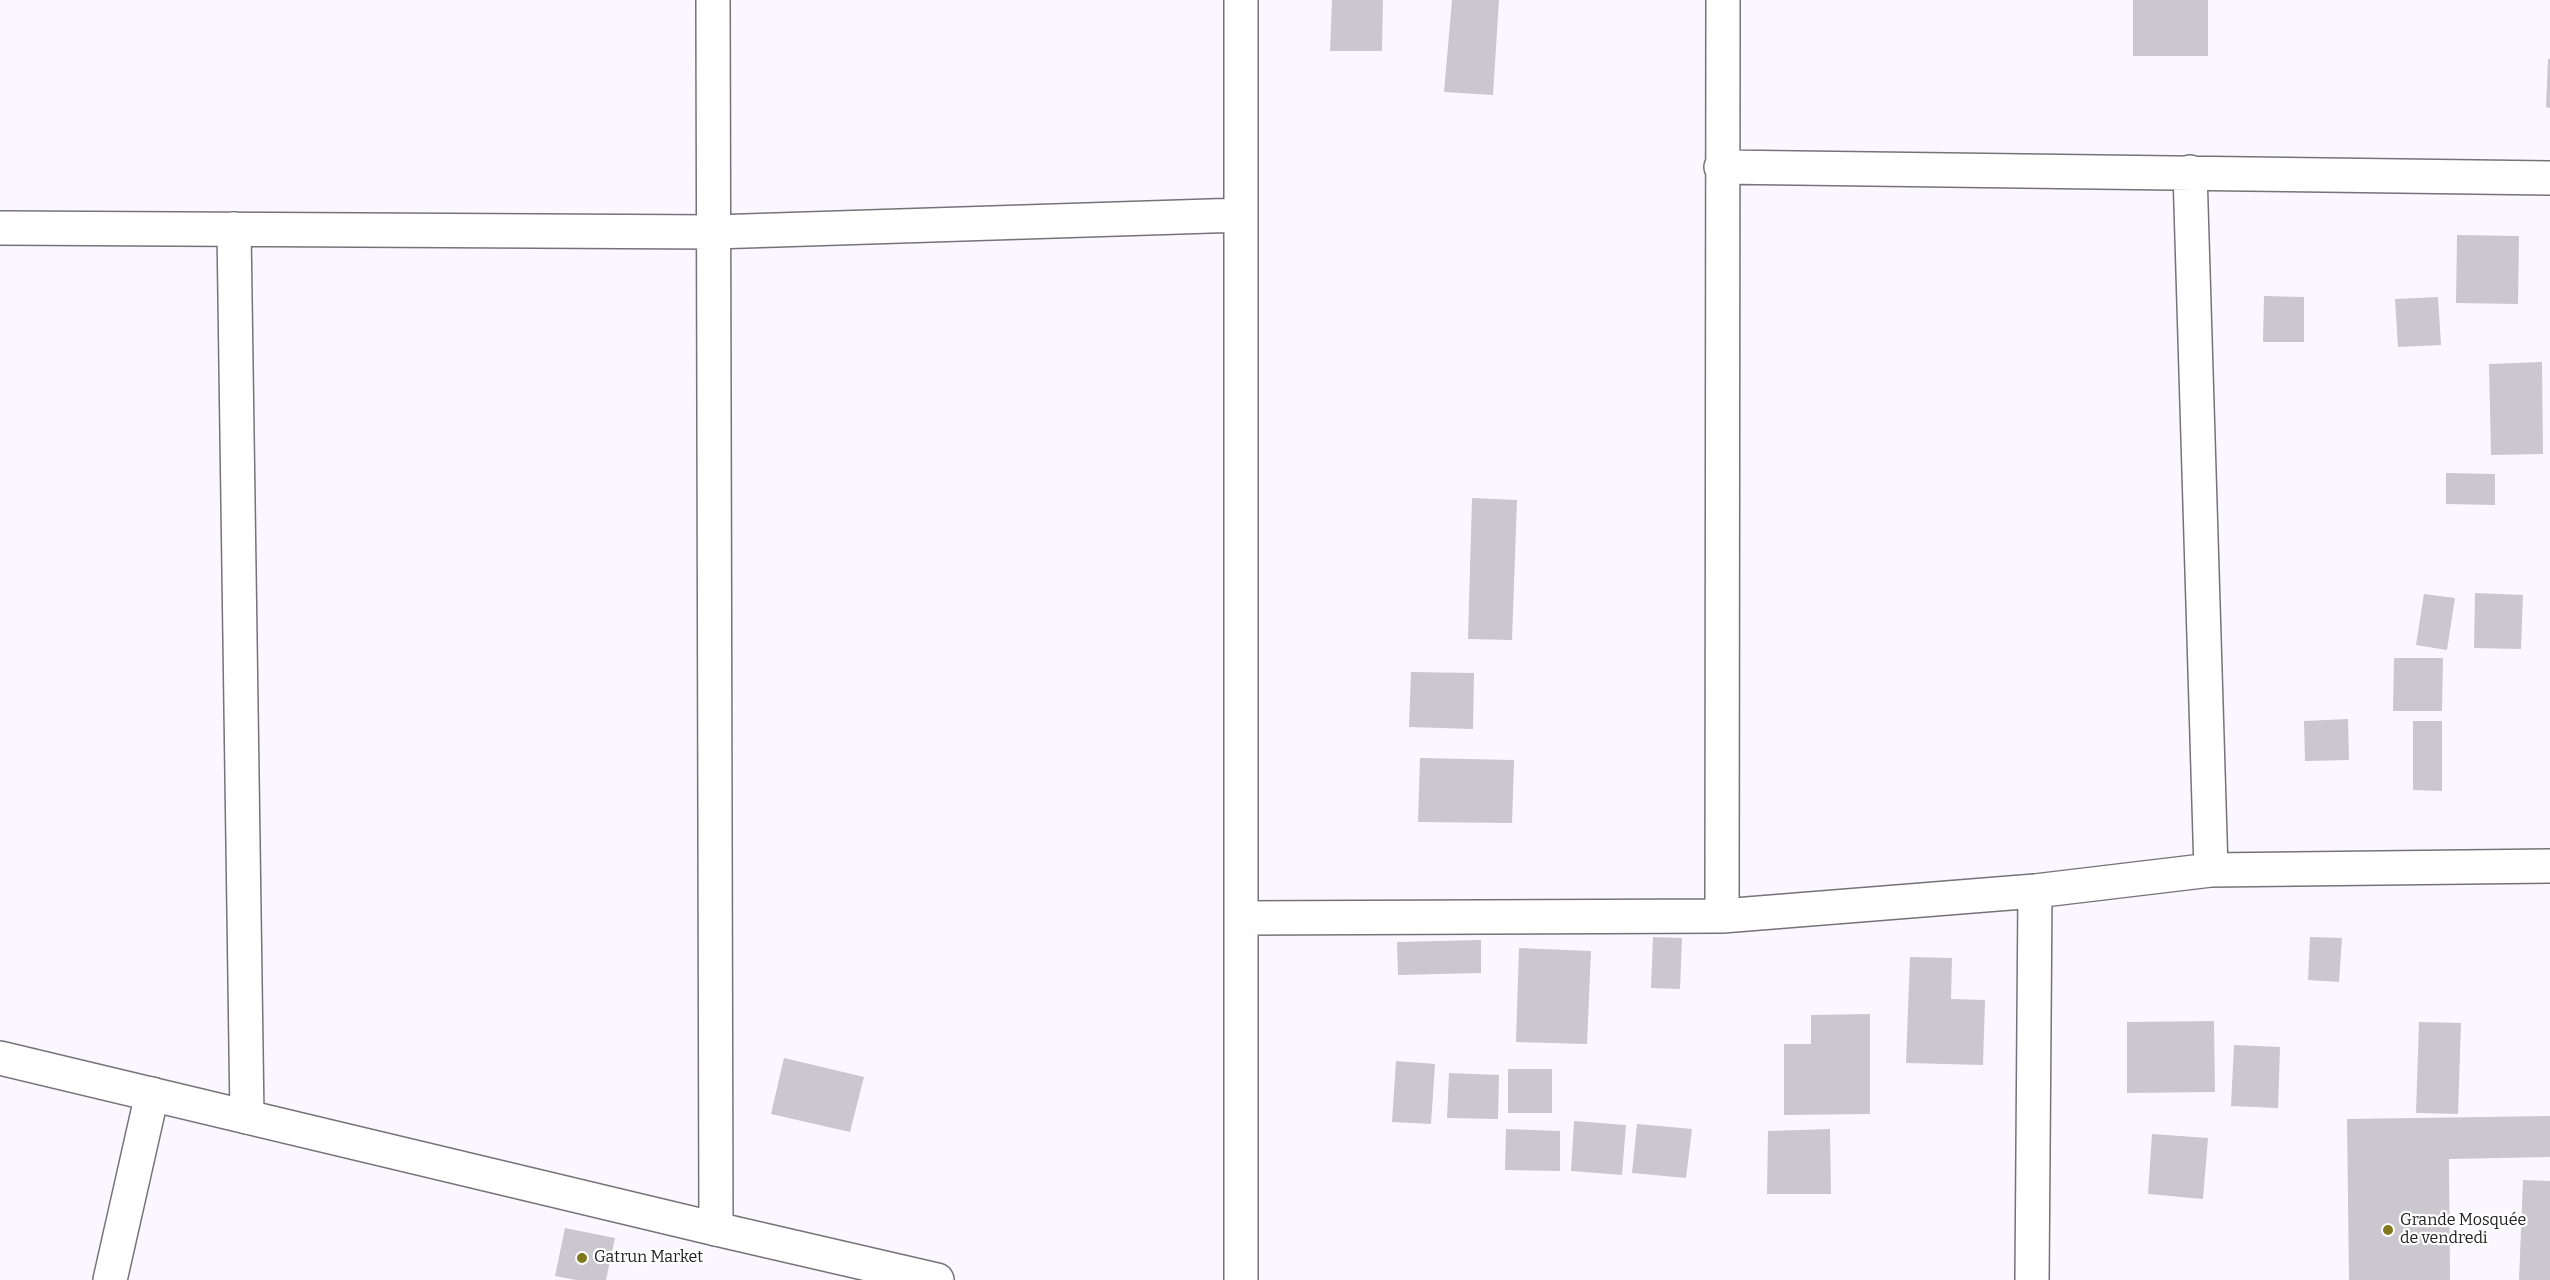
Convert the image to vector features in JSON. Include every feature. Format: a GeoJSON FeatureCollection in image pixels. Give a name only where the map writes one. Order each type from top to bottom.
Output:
{"type":"FeatureCollection","features":[{"type":"Feature","properties":{"kind":"street"},"geometry":{"type":"LineString","coordinates":[[713,0],[716,1229]]}},
{"type":"Feature","properties":{"kind":"street"},"geometry":{"type":"LineString","coordinates":[[1240,0],[1241,1280]]}},
{"type":"Feature","properties":{"kind":"street"},"geometry":{"type":"LineString","coordinates":[[1722,916],[1721,167],[1723,0]]}},
{"type":"Feature","properties":{"kind":"street"},"geometry":{"type":"LineString","coordinates":[[1721,167],[2550,178]]}},
{"type":"Feature","properties":{"kind":"street"},"geometry":{"type":"LineString","coordinates":[[2190,172],[2211,870]]}},
{"type":"Feature","properties":{"kind":"street"},"geometry":{"type":"LineString","coordinates":[[0,228],[714,232],[1241,215]]}},
{"type":"Feature","properties":{"kind":"street"},"geometry":{"type":"LineString","coordinates":[[234,229],[247,1117]]}},
{"type":"Feature","properties":{"kind":"street"},"geometry":{"type":"LineString","coordinates":[[1241,918],[1722,916],[2036,891],[2211,870],[2550,866]]}},
{"type":"Feature","properties":{"kind":"street"},"geometry":{"type":"LineString","coordinates":[[2032,1280],[2036,891]]}},
{"type":"Feature","properties":{"kind":"street"},"geometry":{"type":"LineString","coordinates":[[0,1058],[937,1280]]}},
{"type":"Feature","properties":{"kind":"street"},"geometry":{"type":"LineString","coordinates":[[110,1280],[152,1094]]}},
{"type":"Feature","properties":{"kind":"building"},"geometry":{"type":"Polygon","coordinates":[[[1332,0],[1383,0],[1382,51],[1330,51],[1332,0]]]}},
{"type":"Feature","properties":{"kind":"building"},"geometry":{"type":"Polygon","coordinates":[[[1452,0],[1499,0],[1493,95],[1444,92],[1452,0]]]}},
{"type":"Feature","properties":{"kind":"building"},"geometry":{"type":"Polygon","coordinates":[[[2133,0],[2208,0],[2208,56],[2133,56],[2133,0]]]}},
{"type":"Feature","properties":{"kind":"building"},"geometry":{"type":"Polygon","coordinates":[[[2548,59],[2550,59],[2550,108],[2546,107],[2548,59]]]}},
{"type":"Feature","properties":{"kind":"building"},"geometry":{"type":"Polygon","coordinates":[[[2457,235],[2519,236],[2518,304],[2456,303],[2457,235]]]}},
{"type":"Feature","properties":{"kind":"building"},"geometry":{"type":"Polygon","coordinates":[[[2264,296],[2304,297],[2304,342],[2263,342],[2264,296]]]}},
{"type":"Feature","properties":{"kind":"building"},"geometry":{"type":"Polygon","coordinates":[[[2438,297],[2441,345],[2398,347],[2395,299],[2438,297]]]}},
{"type":"Feature","properties":{"kind":"building"},"geometry":{"type":"Polygon","coordinates":[[[2542,362],[2543,454],[2491,455],[2489,364],[2542,362]]]}},
{"type":"Feature","properties":{"kind":"building"},"geometry":{"type":"Polygon","coordinates":[[[2446,473],[2495,474],[2495,505],[2446,504],[2446,473]]]}},
{"type":"Feature","properties":{"kind":"building"},"geometry":{"type":"Polygon","coordinates":[[[1472,498],[1517,500],[1512,640],[1468,639],[1472,498]]]}},
{"type":"Feature","properties":{"kind":"building"},"geometry":{"type":"Polygon","coordinates":[[[2475,593],[2523,595],[2521,649],[2474,648],[2475,593]]]}},
{"type":"Feature","properties":{"kind":"building"},"geometry":{"type":"Polygon","coordinates":[[[2424,594],[2455,598],[2447,650],[2416,645],[2424,594]]]}},
{"type":"Feature","properties":{"kind":"building"},"geometry":{"type":"Polygon","coordinates":[[[2394,658],[2443,658],[2442,711],[2393,711],[2394,658]]]}},
{"type":"Feature","properties":{"kind":"building"},"geometry":{"type":"Polygon","coordinates":[[[1411,672],[1474,673],[1473,729],[1409,727],[1411,672]]]}},
{"type":"Feature","properties":{"kind":"building"},"geometry":{"type":"Polygon","coordinates":[[[2348,719],[2349,760],[2305,761],[2304,721],[2348,719]]]}},
{"type":"Feature","properties":{"kind":"building"},"geometry":{"type":"Polygon","coordinates":[[[2413,721],[2442,721],[2442,791],[2413,790],[2413,721]]]}},
{"type":"Feature","properties":{"kind":"building"},"geometry":{"type":"Polygon","coordinates":[[[1420,758],[1514,760],[1512,823],[1418,822],[1420,758]]]}},
{"type":"Feature","properties":{"kind":"building"},"geometry":{"type":"Polygon","coordinates":[[[1653,937],[1682,938],[1680,989],[1651,988],[1653,937]]]}},
{"type":"Feature","properties":{"kind":"building"},"geometry":{"type":"Polygon","coordinates":[[[2310,937],[2342,938],[2339,982],[2308,980],[2310,937]]]}},
{"type":"Feature","properties":{"kind":"building"},"geometry":{"type":"Polygon","coordinates":[[[1481,940],[1481,973],[1398,975],[1397,942],[1481,940]]]}},
{"type":"Feature","properties":{"kind":"building"},"geometry":{"type":"Polygon","coordinates":[[[1519,948],[1591,951],[1587,1044],[1516,1042],[1519,948]]]}},
{"type":"Feature","properties":{"kind":"building"},"geometry":{"type":"Polygon","coordinates":[[[1910,957],[1952,958],[1951,999],[1985,1000],[1983,1065],[1906,1063],[1910,957]]]}},
{"type":"Feature","properties":{"kind":"building"},"geometry":{"type":"Polygon","coordinates":[[[1870,1014],[1870,1114],[1784,1115],[1784,1044],[1811,1044],[1811,1015],[1870,1014]]]}},
{"type":"Feature","properties":{"kind":"building"},"geometry":{"type":"Polygon","coordinates":[[[2214,1021],[2215,1092],[2127,1093],[2127,1022],[2214,1021]]]}},
{"type":"Feature","properties":{"kind":"building"},"geometry":{"type":"Polygon","coordinates":[[[2419,1022],[2461,1023],[2458,1114],[2416,1113],[2419,1022]]]}},
{"type":"Feature","properties":{"kind":"building"},"geometry":{"type":"Polygon","coordinates":[[[2234,1045],[2280,1047],[2278,1108],[2231,1106],[2234,1045]]]}},
{"type":"Feature","properties":{"kind":"building"},"geometry":{"type":"Polygon","coordinates":[[[784,1058],[864,1077],[850,1132],[771,1114],[784,1058]]]}},
{"type":"Feature","properties":{"kind":"building"},"geometry":{"type":"Polygon","coordinates":[[[1396,1061],[1435,1064],[1431,1124],[1392,1122],[1396,1061]]]}},
{"type":"Feature","properties":{"kind":"building"},"geometry":{"type":"Polygon","coordinates":[[[1508,1069],[1552,1069],[1552,1113],[1508,1113],[1508,1069]]]}},
{"type":"Feature","properties":{"kind":"building"},"geometry":{"type":"Polygon","coordinates":[[[1449,1073],[1499,1075],[1498,1119],[1447,1118],[1449,1073]]]}},
{"type":"Feature","properties":{"kind":"building"},"geometry":{"type":"Polygon","coordinates":[[[2550,1116],[2550,1157],[2449,1159],[2450,1280],[2349,1280],[2347,1119],[2550,1116]]]}},
{"type":"Feature","properties":{"kind":"building"},"geometry":{"type":"Polygon","coordinates":[[[1574,1121],[1626,1125],[1622,1175],[1571,1171],[1574,1121]]]}},
{"type":"Feature","properties":{"kind":"building"},"geometry":{"type":"Polygon","coordinates":[[[1637,1124],[1692,1129],[1686,1178],[1632,1173],[1637,1124]]]}},
{"type":"Feature","properties":{"kind":"building"},"geometry":{"type":"Polygon","coordinates":[[[1506,1129],[1560,1131],[1560,1171],[1505,1170],[1506,1129]]]}},
{"type":"Feature","properties":{"kind":"building"},"geometry":{"type":"Polygon","coordinates":[[[1830,1129],[1831,1194],[1767,1194],[1768,1131],[1830,1129]]]}},
{"type":"Feature","properties":{"kind":"building"},"geometry":{"type":"Polygon","coordinates":[[[2152,1134],[2208,1138],[2203,1199],[2148,1194],[2152,1134]]]}},
{"type":"Feature","properties":{"kind":"building"},"geometry":{"type":"Polygon","coordinates":[[[2523,1180],[2550,1181],[2550,1280],[2519,1280],[2523,1180]]]}},
{"type":"Feature","properties":{"kind":"building"},"geometry":{"type":"Polygon","coordinates":[[[565,1228],[615,1238],[606,1280],[576,1280],[555,1276],[565,1228]]]}},
{"type":"Feature","properties":{"kind":"place","name":"Grande Mosquée de vendredi"},"geometry":{"type":"Point","coordinates":[2388,1230]}},
{"type":"Feature","properties":{"kind":"place","name":"Gatrun Market"},"geometry":{"type":"Point","coordinates":[582,1258]}}]}
